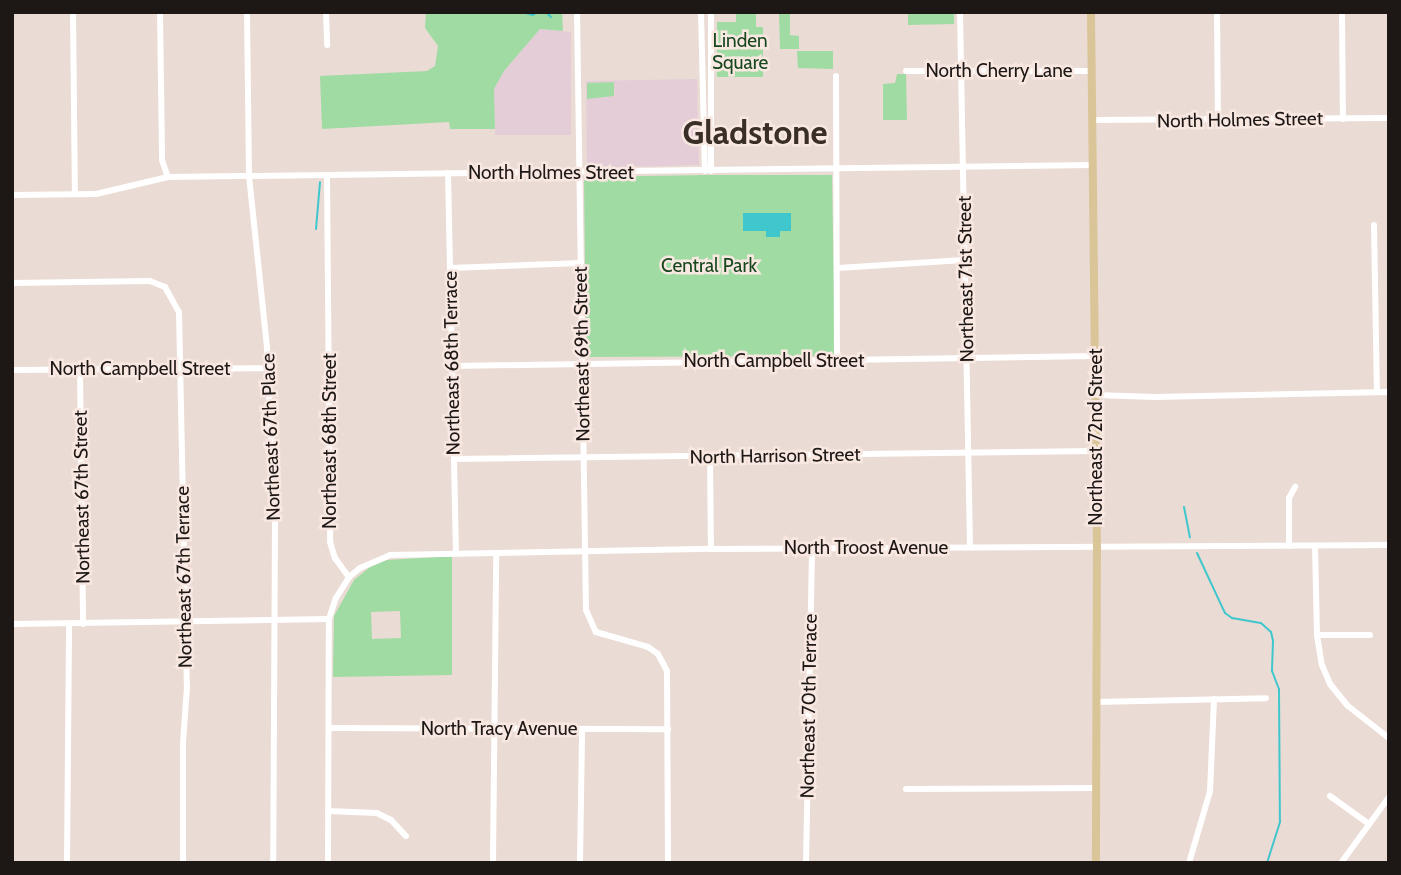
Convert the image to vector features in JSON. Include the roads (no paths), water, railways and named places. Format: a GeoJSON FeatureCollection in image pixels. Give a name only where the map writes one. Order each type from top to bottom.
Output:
{"type":"FeatureCollection","features":[{"type":"Feature","properties":{"kind":"main road","name":"Northeast 72nd Street"},"geometry":{"type":"LineString","coordinates":[[1091,12],[1096,356],[1096,863]]}},
{"type":"Feature","properties":{"kind":"street"},"geometry":{"type":"LineString","coordinates":[[73,12],[75,194]]}},
{"type":"Feature","properties":{"kind":"street"},"geometry":{"type":"LineString","coordinates":[[160,12],[162,160],[168,177]]}},
{"type":"Feature","properties":{"kind":"street","name":"Northeast 67th Place"},"geometry":{"type":"LineString","coordinates":[[247,12],[249,176],[268,368],[275,523],[273,863]]}},
{"type":"Feature","properties":{"kind":"street"},"geometry":{"type":"LineString","coordinates":[[326,12],[327,45]]}},
{"type":"Feature","properties":{"kind":"street","name":"Northeast 69th Street"},"geometry":{"type":"LineString","coordinates":[[576,12],[586,610],[596,632],[654,650],[665,665],[669,679],[668,729]]}},
{"type":"Feature","properties":{"kind":"street"},"geometry":{"type":"LineString","coordinates":[[701,12],[708,171]]}},
{"type":"Feature","properties":{"kind":"street"},"geometry":{"type":"LineString","coordinates":[[708,171],[711,12]]}},
{"type":"Feature","properties":{"kind":"street","name":"Northeast 71st Street"},"geometry":{"type":"LineString","coordinates":[[960,12],[971,547]]}},
{"type":"Feature","properties":{"kind":"street"},"geometry":{"type":"LineString","coordinates":[[1217,12],[1219,121]]}},
{"type":"Feature","properties":{"kind":"street"},"geometry":{"type":"LineString","coordinates":[[1342,12],[1343,119]]}},
{"type":"Feature","properties":{"kind":"street","name":"North Cherry Lane"},"geometry":{"type":"LineString","coordinates":[[906,71],[1092,71]]}},
{"type":"Feature","properties":{"kind":"street"},"geometry":{"type":"LineString","coordinates":[[835,76],[837,360]]}},
{"type":"Feature","properties":{"kind":"street","name":"North Holmes Street"},"geometry":{"type":"LineString","coordinates":[[1092,120],[1389,118]]}},
{"type":"Feature","properties":{"kind":"street","name":"North Holmes Street"},"geometry":{"type":"LineString","coordinates":[[12,195],[112,191],[168,177],[1093,165]]}},
{"type":"Feature","properties":{"kind":"street","name":"Northeast 68th Terrace"},"geometry":{"type":"LineString","coordinates":[[448,173],[456,553]]}},
{"type":"Feature","properties":{"kind":"street","name":"Northeast 68th Street"},"geometry":{"type":"LineString","coordinates":[[327,177],[330,542],[335,558],[349,578]]}},
{"type":"Feature","properties":{"kind":"street"},"geometry":{"type":"LineString","coordinates":[[1374,225],[1377,391]]}},
{"type":"Feature","properties":{"kind":"street"},"geometry":{"type":"LineString","coordinates":[[838,268],[964,260]]}},
{"type":"Feature","properties":{"kind":"street"},"geometry":{"type":"LineString","coordinates":[[450,268],[581,263]]}},
{"type":"Feature","properties":{"kind":"street","name":"Northeast 67th Terrace"},"geometry":{"type":"LineString","coordinates":[[12,283],[150,281],[170,294],[180,316],[187,687],[183,743],[183,863]]}},
{"type":"Feature","properties":{"kind":"street","name":"North Campbell Street"},"geometry":{"type":"LineString","coordinates":[[452,366],[1096,356]]}},
{"type":"Feature","properties":{"kind":"street","name":"North Campbell Street"},"geometry":{"type":"LineString","coordinates":[[12,370],[268,368]]}},
{"type":"Feature","properties":{"kind":"street","name":"Northeast 67th Street"},"geometry":{"type":"LineString","coordinates":[[80,370],[83,624]]}},
{"type":"Feature","properties":{"kind":"street"},"geometry":{"type":"LineString","coordinates":[[1096,394],[1155,397],[1389,392]]}},
{"type":"Feature","properties":{"kind":"street","name":"North Harrison Street"},"geometry":{"type":"LineString","coordinates":[[454,459],[1096,451]]}},
{"type":"Feature","properties":{"kind":"street"},"geometry":{"type":"LineString","coordinates":[[710,457],[711,549]]}},
{"type":"Feature","properties":{"kind":"street"},"geometry":{"type":"LineString","coordinates":[[1289,546],[1289,498],[1294,487]]}},
{"type":"Feature","properties":{"kind":"street","name":"North Troost Avenue"},"geometry":{"type":"LineString","coordinates":[[349,578],[360,568],[390,555],[711,549],[1389,545]]}},
{"type":"Feature","properties":{"kind":"street"},"geometry":{"type":"LineString","coordinates":[[1315,546],[1317,635],[1322,665],[1330,684],[1348,706],[1389,738]]}},
{"type":"Feature","properties":{"kind":"street","name":"Northeast 70th Terrace"},"geometry":{"type":"LineString","coordinates":[[806,863],[812,548]]}},
{"type":"Feature","properties":{"kind":"street"},"geometry":{"type":"LineString","coordinates":[[493,863],[496,553]]}},
{"type":"Feature","properties":{"kind":"street"},"geometry":{"type":"LineString","coordinates":[[328,863],[330,619],[336,598],[349,578]]}},
{"type":"Feature","properties":{"kind":"street"},"geometry":{"type":"LineString","coordinates":[[12,624],[330,619]]}},
{"type":"Feature","properties":{"kind":"street"},"geometry":{"type":"LineString","coordinates":[[67,863],[69,624]]}},
{"type":"Feature","properties":{"kind":"street"},"geometry":{"type":"LineString","coordinates":[[1317,635],[1370,635]]}},
{"type":"Feature","properties":{"kind":"street"},"geometry":{"type":"LineString","coordinates":[[1096,702],[1266,698]]}},
{"type":"Feature","properties":{"kind":"street"},"geometry":{"type":"LineString","coordinates":[[1189,863],[1210,791],[1214,699]]}},
{"type":"Feature","properties":{"kind":"street","name":"North Tracy Avenue"},"geometry":{"type":"LineString","coordinates":[[329,728],[668,729]]}},
{"type":"Feature","properties":{"kind":"street"},"geometry":{"type":"LineString","coordinates":[[580,863],[582,729]]}},
{"type":"Feature","properties":{"kind":"street"},"geometry":{"type":"LineString","coordinates":[[668,729],[668,863]]}},
{"type":"Feature","properties":{"kind":"street"},"geometry":{"type":"LineString","coordinates":[[906,789],[1097,788]]}},
{"type":"Feature","properties":{"kind":"street"},"geometry":{"type":"LineString","coordinates":[[1331,796],[1369,824]]}},
{"type":"Feature","properties":{"kind":"street"},"geometry":{"type":"LineString","coordinates":[[1341,863],[1389,797]]}},
{"type":"Feature","properties":{"kind":"street"},"geometry":{"type":"LineString","coordinates":[[328,811],[377,813],[391,820],[406,836]]}},
{"type":"Feature","properties":{"kind":"water"},"geometry":{"type":"Polygon","coordinates":[[[743,213],[791,213],[791,231],[780,231],[780,237],[766,237],[766,231],[743,231],[743,213]]]}},
{"type":"Feature","properties":{"kind":"waterway"},"geometry":{"type":"LineString","coordinates":[[523,12],[533,15],[537,12]]}},
{"type":"Feature","properties":{"kind":"waterway"},"geometry":{"type":"LineString","coordinates":[[546,12],[551,17]]}},
{"type":"Feature","properties":{"kind":"waterway"},"geometry":{"type":"LineString","coordinates":[[316,229],[320,182]]}},
{"type":"Feature","properties":{"kind":"waterway"},"geometry":{"type":"LineString","coordinates":[[1184,507],[1190,537]]}},
{"type":"Feature","properties":{"kind":"waterway"},"geometry":{"type":"LineString","coordinates":[[1197,553],[1225,613],[1232,618],[1261,623],[1271,632],[1272,671],[1279,689],[1280,822],[1267,863]]}},
{"type":"Feature","properties":{"kind":"district","name":"Gladstone"},"geometry":{"type":"Point","coordinates":[755,133]}},
{"type":"Feature","properties":{"kind":"park label","name":"Linden Square"},"geometry":{"type":"Point","coordinates":[740,52]}},
{"type":"Feature","properties":{"kind":"park label","name":"Central Park"},"geometry":{"type":"Point","coordinates":[709,266]}}]}
